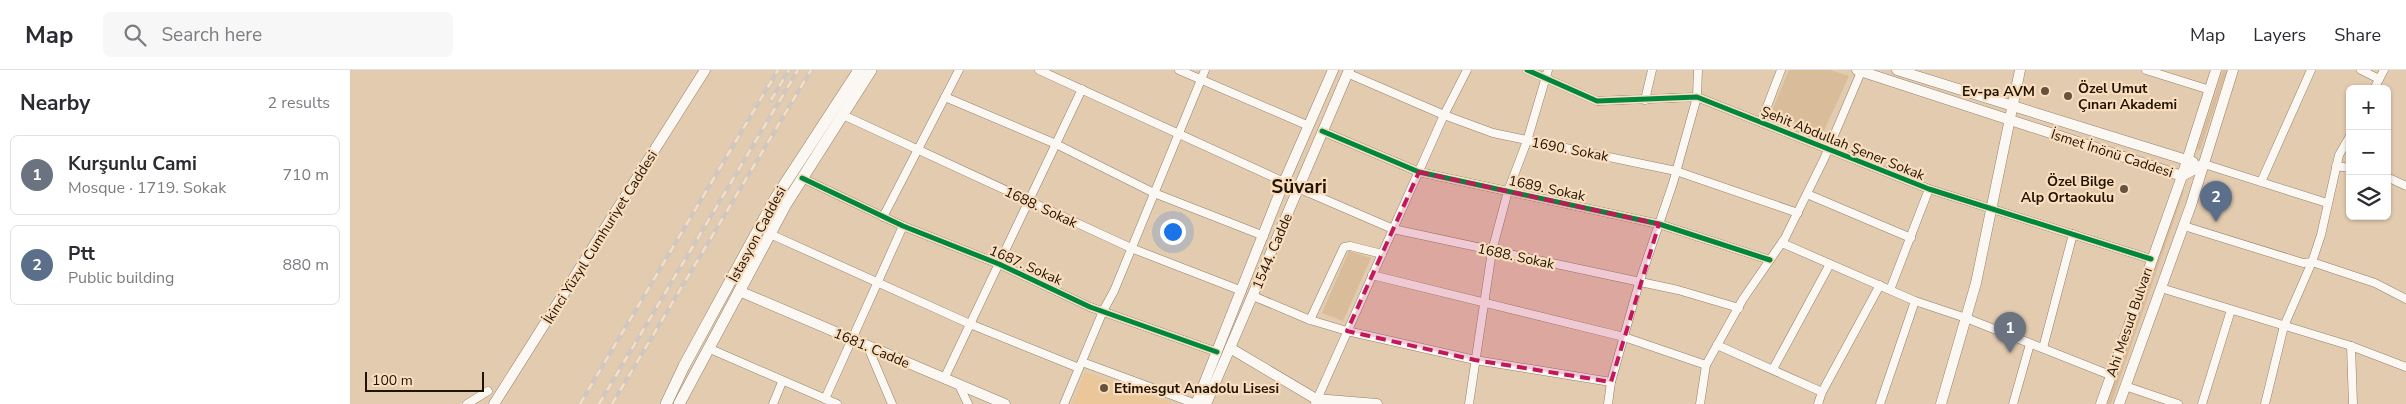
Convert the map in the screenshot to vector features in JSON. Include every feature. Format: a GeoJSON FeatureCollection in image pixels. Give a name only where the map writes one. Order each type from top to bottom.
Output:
{"type":"FeatureCollection","features":[{"type":"Feature","properties":{"kind":"main road","name":"İkinci Yüzyıl Cumhuriyet Caddesi"},"geometry":{"type":"LineString","coordinates":[[494,404],[704,70]]}},
{"type":"Feature","properties":{"kind":"main road","name":"İstasyon Caddesi"},"geometry":{"type":"LineString","coordinates":[[666,404],[684,366],[775,199],[859,70]]}},
{"type":"Feature","properties":{"kind":"main road","name":"İstasyon Caddesi"},"geometry":{"type":"LineString","coordinates":[[679,404],[739,290],[802,178],[871,70]]}},
{"type":"Feature","properties":{"kind":"main road","name":"1544. Cadde"},"geometry":{"type":"LineString","coordinates":[[1196,404],[1284,182],[1333,70]]}},
{"type":"Feature","properties":{"kind":"main road","name":"İsmet İnönü Caddesi"},"geometry":{"type":"LineString","coordinates":[[1898,70],[2012,107],[2204,164]]}},
{"type":"Feature","properties":{"kind":"main road"},"geometry":{"type":"LineString","coordinates":[[1941,404],[1976,283],[2020,70]]}},
{"type":"Feature","properties":{"kind":"main road","name":"Ahi Mesud Bulvarı"},"geometry":{"type":"LineString","coordinates":[[2100,404],[2182,176],[2216,70]]}},
{"type":"Feature","properties":{"kind":"main road","name":"Ahi Mesud Bulvarı"},"geometry":{"type":"LineString","coordinates":[[2119,404],[2184,226],[2233,70]]}},
{"type":"Feature","properties":{"kind":"main road","name":"1544. Cadde"},"geometry":{"type":"LineString","coordinates":[[1206,404],[1348,71]]}},
{"type":"Feature","properties":{"kind":"main road","name":"İsmet İnönü Caddesi"},"geometry":{"type":"LineString","coordinates":[[1859,71],[2182,176],[2204,164]]}},
{"type":"Feature","properties":{"kind":"main road","name":"1681. Cadde"},"geometry":{"type":"LineString","coordinates":[[739,290],[1005,404]]}},
{"type":"Feature","properties":{"kind":"main road"},"geometry":{"type":"LineString","coordinates":[[1230,348],[1316,401],[1377,404]]}},
{"type":"Feature","properties":{"kind":"street"},"geometry":{"type":"LineString","coordinates":[[883,217],[959,70]]}},
{"type":"Feature","properties":{"kind":"street"},"geometry":{"type":"LineString","coordinates":[[1179,70],[1309,126]]}},
{"type":"Feature","properties":{"kind":"street"},"geometry":{"type":"LineString","coordinates":[[1064,404],[1204,70]]}},
{"type":"Feature","properties":{"kind":"street"},"geometry":{"type":"LineString","coordinates":[[1316,401],[1444,115],[1467,70]]}},
{"type":"Feature","properties":{"kind":"street","name":"Şehit Abdullah Şener Sokak"},"geometry":{"type":"LineString","coordinates":[[1527,70],[1596,101],[1697,97],[1929,189],[2151,259]]}},
{"type":"Feature","properties":{"kind":"street"},"geometry":{"type":"LineString","coordinates":[[1469,404],[1492,250],[1508,191],[1527,140],[1548,70]]}},
{"type":"Feature","properties":{"kind":"street"},"geometry":{"type":"LineString","coordinates":[[1645,100],[1652,70]]}},
{"type":"Feature","properties":{"kind":"street"},"geometry":{"type":"LineString","coordinates":[[1608,404],[1611,382],[1624,337],[1697,97],[1698,70]]}},
{"type":"Feature","properties":{"kind":"street"},"geometry":{"type":"LineString","coordinates":[[1761,122],[1781,70]]}},
{"type":"Feature","properties":{"kind":"street"},"geometry":{"type":"LineString","coordinates":[[2146,70],[2210,90]]}},
{"type":"Feature","properties":{"kind":"street"},"geometry":{"type":"LineString","coordinates":[[2261,182],[2311,70]]}},
{"type":"Feature","properties":{"kind":"street"},"geometry":{"type":"LineString","coordinates":[[2361,70],[2378,79]]}},
{"type":"Feature","properties":{"kind":"street"},"geometry":{"type":"LineString","coordinates":[[2376,85],[2384,70]]}},
{"type":"Feature","properties":{"kind":"street"},"geometry":{"type":"LineString","coordinates":[[1042,71],[1284,182]]}},
{"type":"Feature","properties":{"kind":"street","name":"1690. Sokak"},"geometry":{"type":"LineString","coordinates":[[1348,71],[1444,115],[1493,133],[1676,171],[1798,213]]}},
{"type":"Feature","properties":{"kind":"street"},"geometry":{"type":"LineString","coordinates":[[1700,404],[1706,365],[1739,308],[1782,243],[1798,213],[1829,148],[1859,71]]}},
{"type":"Feature","properties":{"kind":"street"},"geometry":{"type":"LineString","coordinates":[[944,379],[1082,90]]}},
{"type":"Feature","properties":{"kind":"street"},"geometry":{"type":"LineString","coordinates":[[945,97],[1056,144],[1154,193],[1264,236]]}},
{"type":"Feature","properties":{"kind":"street","name":"1688. Sokak"},"geometry":{"type":"LineString","coordinates":[[843,115],[1131,248],[1242,291]]}},
{"type":"Feature","properties":{"kind":"street","name":"1689. Sokak"},"geometry":{"type":"LineString","coordinates":[[1322,131],[1419,172],[1659,224],[1770,260]]}},
{"type":"Feature","properties":{"kind":"street"},"geometry":{"type":"LineString","coordinates":[[2265,404],[2284,326],[2312,262],[2321,235],[2336,166],[2346,145]]}},
{"type":"Feature","properties":{"kind":"street"},"geometry":{"type":"LineString","coordinates":[[2204,164],[2328,203]]}},
{"type":"Feature","properties":{"kind":"street"},"geometry":{"type":"LineString","coordinates":[[2336,166],[2346,167]]}},
{"type":"Feature","properties":{"kind":"street","name":"1687. Sokak"},"geometry":{"type":"LineString","coordinates":[[802,178],[903,226],[999,264],[1103,311],[1217,352]]}},
{"type":"Feature","properties":{"kind":"street"},"geometry":{"type":"LineString","coordinates":[[2391,179],[2406,186]]}},
{"type":"Feature","properties":{"kind":"street","name":"1688. Sokak"},"geometry":{"type":"LineString","coordinates":[[1298,188],[1393,229],[1678,290],[1739,308]]}},
{"type":"Feature","properties":{"kind":"street"},"geometry":{"type":"LineString","coordinates":[[1890,290],[1929,189]]}},
{"type":"Feature","properties":{"kind":"street"},"geometry":{"type":"LineString","coordinates":[[1807,194],[1911,238]]}},
{"type":"Feature","properties":{"kind":"street"},"geometry":{"type":"LineString","coordinates":[[824,399],[903,226]]}},
{"type":"Feature","properties":{"kind":"street"},"geometry":{"type":"LineString","coordinates":[[2184,226],[2303,263],[2312,262],[2375,283],[2406,299]]}},
{"type":"Feature","properties":{"kind":"street"},"geometry":{"type":"LineString","coordinates":[[770,234],[970,324],[1080,365],[1196,404]]}},
{"type":"Feature","properties":{"kind":"street"},"geometry":{"type":"LineString","coordinates":[[2043,348],[2073,234]]}},
{"type":"Feature","properties":{"kind":"street"},"geometry":{"type":"LineString","coordinates":[[1782,243],[1915,301],[1966,318],[2110,375]]}},
{"type":"Feature","properties":{"kind":"street"},"geometry":{"type":"LineString","coordinates":[[1310,320],[1344,247],[1350,246],[1382,254]]}},
{"type":"Feature","properties":{"kind":"street"},"geometry":{"type":"LineString","coordinates":[[1773,369],[1830,264]]}},
{"type":"Feature","properties":{"kind":"street"},"geometry":{"type":"LineString","coordinates":[[1372,275],[1624,337],[1706,365]]}},
{"type":"Feature","properties":{"kind":"street"},"geometry":{"type":"LineString","coordinates":[[1818,404],[1822,392],[1880,285]]}},
{"type":"Feature","properties":{"kind":"street"},"geometry":{"type":"LineString","coordinates":[[2161,288],[2351,346],[2406,367]]}},
{"type":"Feature","properties":{"kind":"street"},"geometry":{"type":"LineString","coordinates":[[1253,296],[1310,320],[1347,331],[1475,360],[1611,382]]}},
{"type":"Feature","properties":{"kind":"street"},"geometry":{"type":"LineString","coordinates":[[1880,404],[1915,301]]}},
{"type":"Feature","properties":{"kind":"street"},"geometry":{"type":"LineString","coordinates":[[2202,404],[2231,310]]}},
{"type":"Feature","properties":{"kind":"street"},"geometry":{"type":"LineString","coordinates":[[2013,404],[2030,344]]}},
{"type":"Feature","properties":{"kind":"street"},"geometry":{"type":"LineString","coordinates":[[867,346],[892,404]]}},
{"type":"Feature","properties":{"kind":"street"},"geometry":{"type":"LineString","coordinates":[[1717,346],[1822,392]]}},
{"type":"Feature","properties":{"kind":"street"},"geometry":{"type":"LineString","coordinates":[[2351,346],[2353,404]]}},
{"type":"Feature","properties":{"kind":"street"},"geometry":{"type":"LineString","coordinates":[[708,348],[782,382],[837,404]]}},
{"type":"Feature","properties":{"kind":"street"},"geometry":{"type":"LineString","coordinates":[[773,404],[782,382]]}},
{"type":"Feature","properties":{"kind":"street"},"geometry":{"type":"LineString","coordinates":[[959,385],[968,404]]}},
{"type":"Feature","properties":{"kind":"street"},"geometry":{"type":"LineString","coordinates":[[2125,386],[2178,404]]}},
{"type":"Feature","properties":{"kind":"street"},"geometry":{"type":"LineString","coordinates":[[467,404],[488,391]]}},
{"type":"Feature","properties":{"kind":"highlighted area"},"geometry":{"type":"Polygon","coordinates":[[[1419,172],[1659,224],[1611,382],[1475,360],[1347,331],[1419,172]]]}},
{"type":"Feature","properties":{"kind":"shaded area"},"geometry":{"type":"Polygon","coordinates":[[[1789,70],[1830,70],[1849,76],[1822,135],[1771,113],[1789,70]]]}},
{"type":"Feature","properties":{"kind":"shaded area"},"geometry":{"type":"Polygon","coordinates":[[[2223,70],[2227,70],[2200,150],[2197,149],[2223,70]]]}},
{"type":"Feature","properties":{"kind":"shaded area"},"geometry":{"type":"Polygon","coordinates":[[[2182,190],[2184,191],[2111,404],[2107,404],[2182,190]]]}},
{"type":"Feature","properties":{"kind":"shaded area"},"geometry":{"type":"Polygon","coordinates":[[[1349,251],[1371,258],[1343,321],[1322,313],[1349,251]]]}},
{"type":"Feature","properties":{"kind":"shaded area","name":"Etimesgut Anadolu Lisesi"},"geometry":{"type":"Polygon","coordinates":[[[1085,372],[1174,404],[1073,404],[1085,372]]]}},
{"type":"Feature","properties":{"kind":"railway"},"geometry":{"type":"LineString","coordinates":[[580,404],[778,70]]}},
{"type":"Feature","properties":{"kind":"railway"},"geometry":{"type":"LineString","coordinates":[[771,100],[789,70]]}},
{"type":"Feature","properties":{"kind":"railway"},"geometry":{"type":"LineString","coordinates":[[599,404],[798,70]]}},
{"type":"Feature","properties":{"kind":"railway"},"geometry":{"type":"LineString","coordinates":[[612,404],[811,70]]}},
{"type":"Feature","properties":{"kind":"cycle path"},"geometry":{"type":"LineString","coordinates":[[1527,70],[1597,101],[1697,97],[1929,189],[2151,259]]}},
{"type":"Feature","properties":{"kind":"cycle path"},"geometry":{"type":"LineString","coordinates":[[1322,131],[1419,172],[1659,224],[1770,260]]}},
{"type":"Feature","properties":{"kind":"cycle path"},"geometry":{"type":"LineString","coordinates":[[802,178],[903,226],[999,264],[1090,307],[1217,352]]}},
{"type":"Feature","properties":{"kind":"place","name":"Ev-pa AVM"},"geometry":{"type":"Point","coordinates":[2045,91]}},
{"type":"Feature","properties":{"kind":"place","name":"Özel Umut Çınarı Akademi"},"geometry":{"type":"Point","coordinates":[2068,96]}},
{"type":"Feature","properties":{"kind":"place","name":"Özel Bilge Alp Ortaokulu"},"geometry":{"type":"Point","coordinates":[2124,189]}},
{"type":"Feature","properties":{"kind":"place","name":"Ptt"},"geometry":{"type":"Point","coordinates":[2216,222]}},
{"type":"Feature","properties":{"kind":"place","name":"Kurşunlu Cami"},"geometry":{"type":"Point","coordinates":[2010,353]}},
{"type":"Feature","properties":{"kind":"place","name":"Etimesgut Anadolu Lisesi"},"geometry":{"type":"Point","coordinates":[1104,388]}},
{"type":"Feature","properties":{"kind":"district","name":"Süvari"},"geometry":{"type":"Point","coordinates":[1299,186]}}]}
